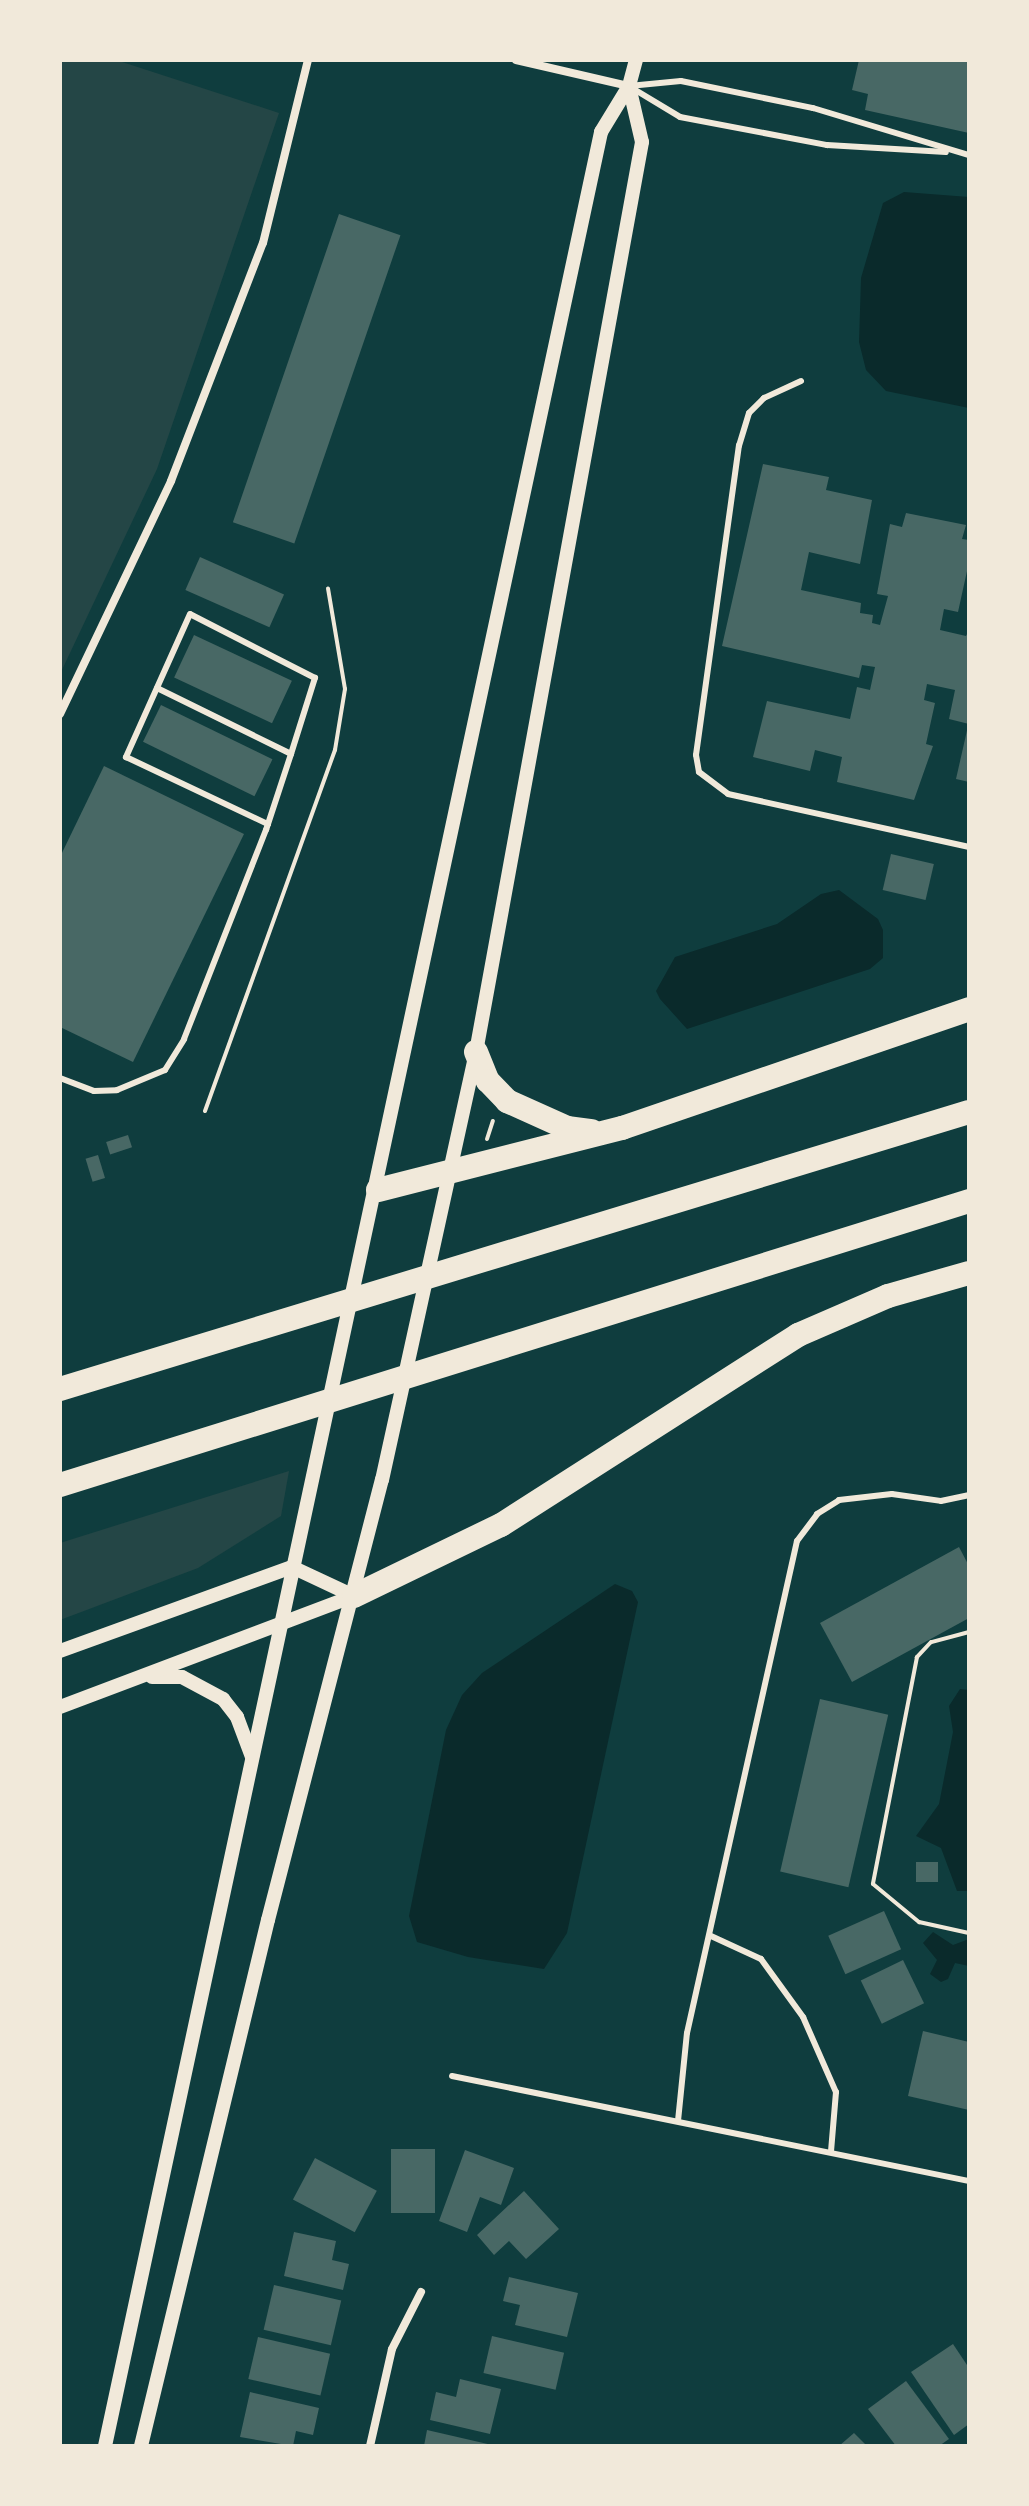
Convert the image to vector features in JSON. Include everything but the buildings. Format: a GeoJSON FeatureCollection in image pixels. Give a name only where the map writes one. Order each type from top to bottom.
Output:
{"type":"FeatureCollection","features":[{"type":"Feature","properties":{"kind":"highway"},"geometry":{"type":"LineString","coordinates":[[378,1190],[448,1175],[607,1132],[969,1009]]}},
{"type":"Feature","properties":{"kind":"highway"},"geometry":{"type":"LineString","coordinates":[[476,1052],[488,1081],[507,1101],[567,1128],[607,1132]]}},
{"type":"Feature","properties":{"kind":"highway"},"geometry":{"type":"LineString","coordinates":[[60,1389],[969,1112]]}},
{"type":"Feature","properties":{"kind":"highway"},"geometry":{"type":"LineString","coordinates":[[60,1485],[969,1201]]}},
{"type":"Feature","properties":{"kind":"highway"},"geometry":{"type":"LineString","coordinates":[[354,1596],[501,1525],[798,1335],[888,1296],[969,1273]]}},
{"type":"Feature","properties":{"kind":"street"},"geometry":{"type":"LineString","coordinates":[[60,714],[171,481],[263,243],[308,60]]}},
{"type":"Feature","properties":{"kind":"street"},"geometry":{"type":"LineString","coordinates":[[516,60],[629,86]]}},
{"type":"Feature","properties":{"kind":"street"},"geometry":{"type":"LineString","coordinates":[[105,2446],[292,1567],[378,1190],[601,132],[629,86],[636,60]]}},
{"type":"Feature","properties":{"kind":"street"},"geometry":{"type":"LineString","coordinates":[[141,2446],[268,1920],[382,1480],[476,1052],[642,142],[629,86]]}},
{"type":"Feature","properties":{"kind":"street"},"geometry":{"type":"LineString","coordinates":[[60,1651],[292,1567],[354,1596]]}},
{"type":"Feature","properties":{"kind":"street"},"geometry":{"type":"LineString","coordinates":[[60,1707],[283,1620],[354,1596]]}},
{"type":"Feature","properties":{"kind":"street"},"geometry":{"type":"LineString","coordinates":[[143,1677],[182,1677],[223,1699],[237,1717],[252,1758]]}},
{"type":"Feature","properties":{"kind":"street"},"geometry":{"type":"LineString","coordinates":[[370,2446],[392,2349],[421,2292]]}},
{"type":"Feature","properties":{"kind":"lane"},"geometry":{"type":"LineString","coordinates":[[629,86],[681,81],[813,108],[957,153]]}},
{"type":"Feature","properties":{"kind":"lane"},"geometry":{"type":"LineString","coordinates":[[629,86],[695,120],[827,145],[969,155]]}},
{"type":"Feature","properties":{"kind":"lane"},"geometry":{"type":"LineString","coordinates":[[801,381],[764,398],[749,413],[741,437],[696,755],[699,772],[728,794],[969,847]]}},
{"type":"Feature","properties":{"kind":"lane"},"geometry":{"type":"LineString","coordinates":[[60,1078],[94,1091],[117,1090],[165,1070],[184,1039],[268,824],[315,678],[190,614],[126,757],[268,824]]}},
{"type":"Feature","properties":{"kind":"lane"},"geometry":{"type":"LineString","coordinates":[[157,688],[291,754]]}},
{"type":"Feature","properties":{"kind":"lane"},"geometry":{"type":"LineString","coordinates":[[678,2121],[687,2033],[797,1541],[817,1514],[839,1500],[892,1494],[941,1501],[969,1495]]}},
{"type":"Feature","properties":{"kind":"lane"},"geometry":{"type":"LineString","coordinates":[[711,1936],[761,1959],[803,2017],[836,2092],[831,2152]]}},
{"type":"Feature","properties":{"kind":"lane"},"geometry":{"type":"LineString","coordinates":[[452,2076],[969,2181]]}},
{"type":"Feature","properties":{"kind":"path"},"geometry":{"type":"LineString","coordinates":[[205,1111],[335,750],[345,689],[328,588]]}},
{"type":"Feature","properties":{"kind":"path"},"geometry":{"type":"LineString","coordinates":[[487,1149],[494,1119]]}},
{"type":"Feature","properties":{"kind":"path"},"geometry":{"type":"LineString","coordinates":[[969,1632],[931,1642],[917,1657],[873,1884],[919,1922],[969,1933]]}},
{"type":"Feature","properties":{"kind":"shaded area"},"geometry":{"type":"Polygon","coordinates":[[[60,60],[116,60],[279,113],[157,469],[60,674],[60,60]]]}},
{"type":"Feature","properties":{"kind":"shaded area"},"geometry":{"type":"Polygon","coordinates":[[[904,192],[969,197],[969,408],[886,391],[866,370],[859,342],[861,278],[883,203],[904,192]]]}},
{"type":"Feature","properties":{"kind":"shaded area"},"geometry":{"type":"Polygon","coordinates":[[[839,890],[878,919],[883,930],[883,958],[870,969],[687,1029],[660,999],[656,991],[675,957],[777,924],[821,894],[839,890]]]}},
{"type":"Feature","properties":{"kind":"shaded area"},"geometry":{"type":"Polygon","coordinates":[[[289,1471],[281,1516],[198,1568],[60,1620],[60,1543],[289,1471]]]}},
{"type":"Feature","properties":{"kind":"shaded area"},"geometry":{"type":"Polygon","coordinates":[[[615,1584],[632,1591],[638,1602],[567,1933],[544,1969],[468,1957],[417,1942],[409,1916],[446,1730],[462,1695],[482,1673],[615,1584]]]}},
{"type":"Feature","properties":{"kind":"shaded area"},"geometry":{"type":"Polygon","coordinates":[[[960,1689],[969,1690],[967,1891],[957,1891],[941,1848],[916,1836],[939,1804],[953,1732],[949,1706],[960,1689]]]}},
{"type":"Feature","properties":{"kind":"shaded area"},"geometry":{"type":"Polygon","coordinates":[[[933,1932],[953,1945],[969,1939],[969,1966],[955,1963],[948,1979],[941,1982],[930,1974],[937,1960],[923,1943],[933,1932]]]}}]}
